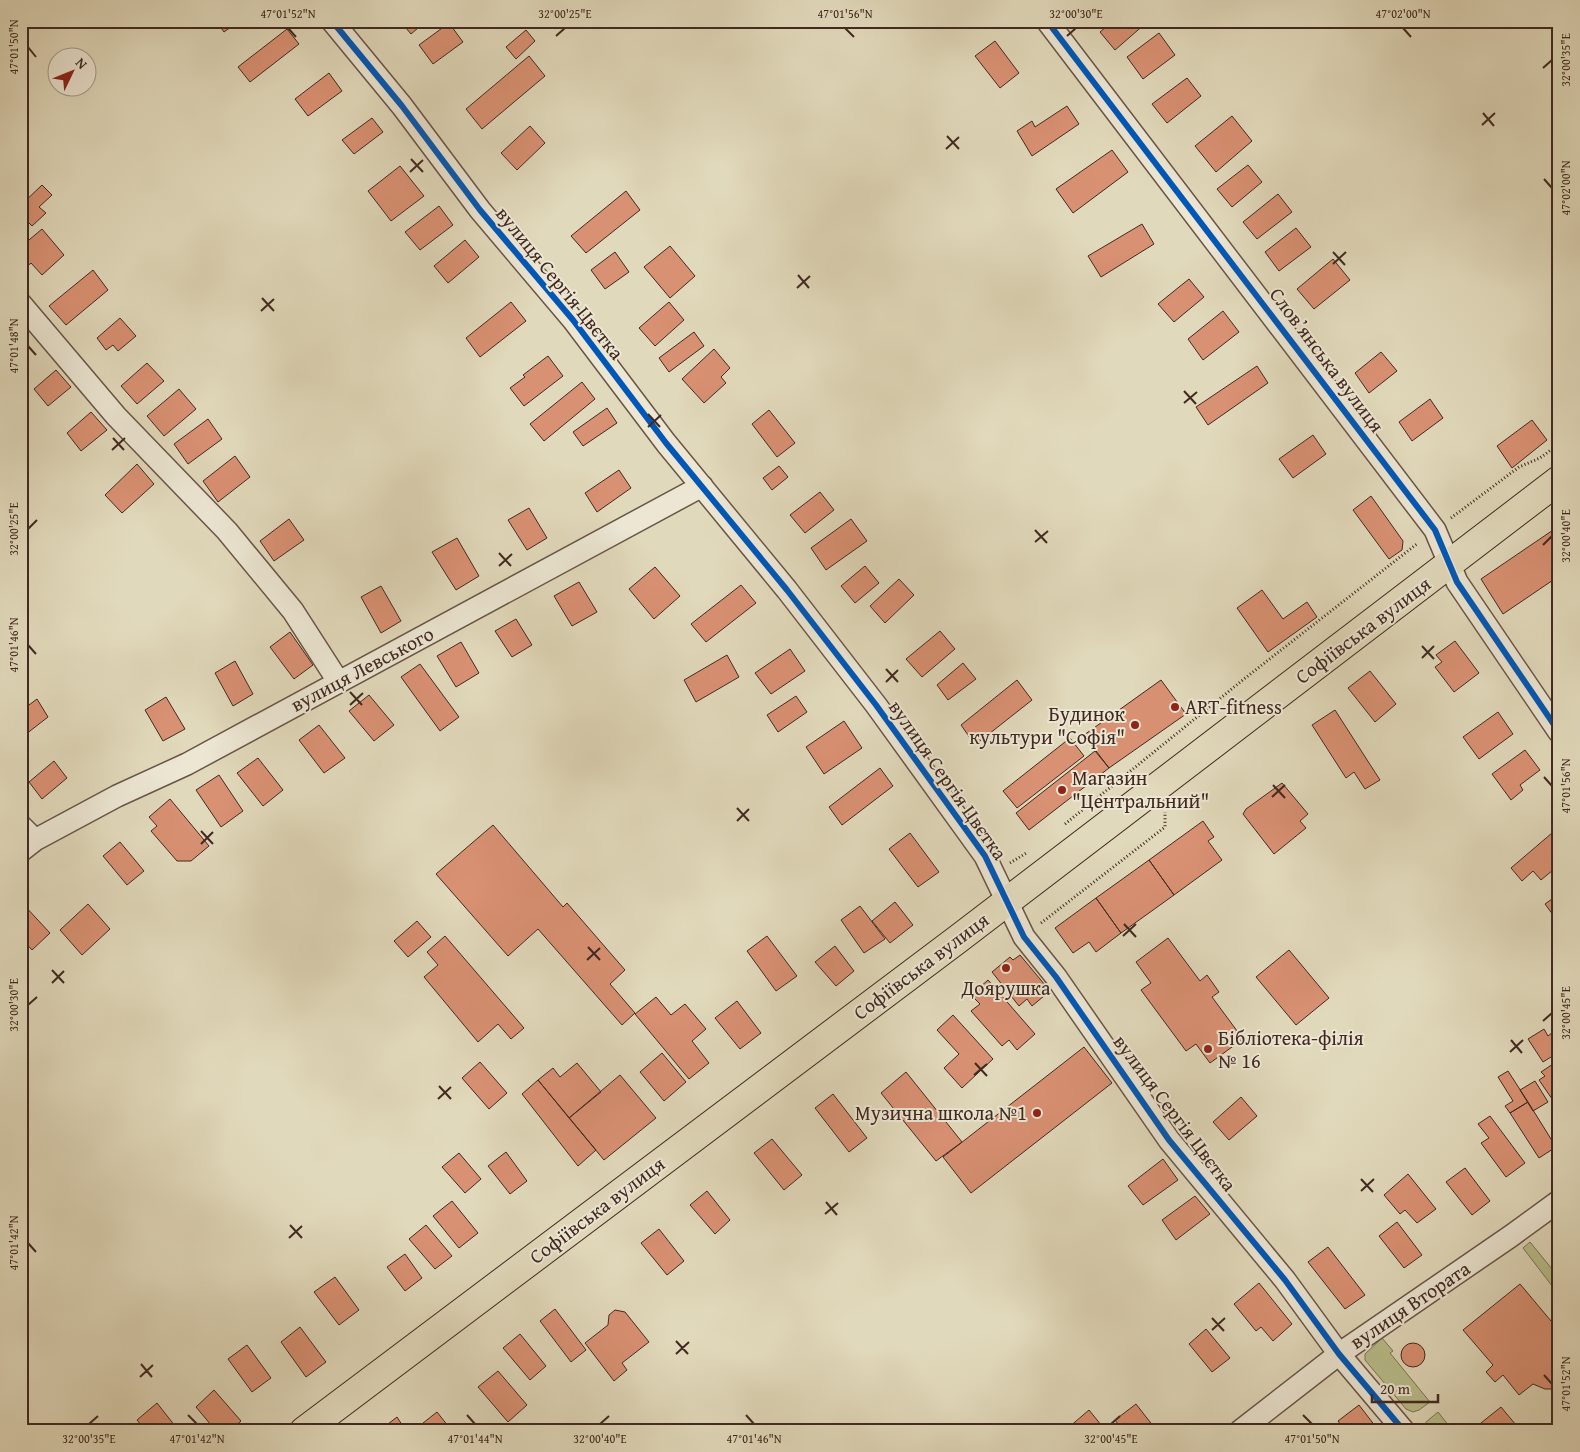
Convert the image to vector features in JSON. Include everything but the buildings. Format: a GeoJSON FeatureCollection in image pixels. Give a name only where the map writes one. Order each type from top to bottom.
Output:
{"type":"FeatureCollection","features":[{"type":"Feature","properties":{"kind":"main road","name":"Софіївська вулиця"},"geometry":{"type":"LineString","coordinates":[[304,1431],[1008,901],[1559,480]]}},
{"type":"Feature","properties":{"kind":"street","name":"вулиця Сергія Цвєтка"},"geometry":{"type":"LineString","coordinates":[[332,21],[402,106],[480,210],[573,320],[666,443],[787,590],[876,705],[995,872],[1024,937],[1056,977],[1169,1140],[1285,1280],[1339,1354],[1404,1431]]}},
{"type":"Feature","properties":{"kind":"street","name":"Словʼянська вулиця"},"geometry":{"type":"LineString","coordinates":[[1047,21],[1434,530],[1457,582],[1559,732]]}},
{"type":"Feature","properties":{"kind":"street"},"geometry":{"type":"LineString","coordinates":[[21,304],[116,416],[227,531],[292,611],[338,681]]}},
{"type":"Feature","properties":{"kind":"street","name":"вулиця Левського"},"geometry":{"type":"LineString","coordinates":[[26,839],[187,764],[338,681],[537,577],[702,486]]}},
{"type":"Feature","properties":{"kind":"street","name":"вулиця Втората"},"geometry":{"type":"LineString","coordinates":[[1240,1431],[1339,1354],[1559,1201]]}},
{"type":"Feature","properties":{"kind":"path"},"geometry":{"type":"LineString","coordinates":[[1064,824],[1244,679],[1434,530],[1519,467],[1540,458],[1559,444]]}},
{"type":"Feature","properties":{"kind":"path"},"geometry":{"type":"LineString","coordinates":[[995,872],[1035,848]]}},
{"type":"Feature","properties":{"kind":"green space"},"geometry":{"type":"Polygon","coordinates":[[[1530,1242],[1552,1269],[1559,1263],[1559,1295],[1523,1248],[1530,1242]]]}},
{"type":"Feature","properties":{"kind":"green space"},"geometry":{"type":"Polygon","coordinates":[[[1382,1338],[1393,1351],[1390,1353],[1430,1402],[1419,1410],[1413,1412],[1406,1409],[1365,1360],[1365,1354],[1382,1338]]]}},
{"type":"Feature","properties":{"kind":"green space"},"geometry":{"type":"Polygon","coordinates":[[[1438,1412],[1453,1431],[1424,1431],[1426,1422],[1438,1412]]]}},
{"type":"Feature","properties":{"kind":"cycle path"},"geometry":{"type":"LineString","coordinates":[[332,21],[402,106],[480,210],[573,320],[666,443],[787,590],[876,705],[985,856],[1024,937],[1056,977],[1169,1140],[1285,1280],[1339,1354],[1404,1431]]}},
{"type":"Feature","properties":{"kind":"cycle path"},"geometry":{"type":"LineString","coordinates":[[1047,21],[1435,530],[1457,582],[1559,732]]}},
{"type":"Feature","properties":{"kind":"place","name":"ART-fitness"},"geometry":{"type":"Point","coordinates":[1175,707]}},
{"type":"Feature","properties":{"kind":"place","name":"Будинок культури \"Софія\""},"geometry":{"type":"Point","coordinates":[1135,725]}},
{"type":"Feature","properties":{"kind":"place","name":"Магазин \"Центральний\""},"geometry":{"type":"Point","coordinates":[1062,790]}},
{"type":"Feature","properties":{"kind":"place","name":"Доярушка"},"geometry":{"type":"Point","coordinates":[1006,968]}},
{"type":"Feature","properties":{"kind":"place","name":"Бібліотека-філія № 16"},"geometry":{"type":"Point","coordinates":[1208,1049]}},
{"type":"Feature","properties":{"kind":"place","name":"Музична школа №1"},"geometry":{"type":"Point","coordinates":[1037,1113]}}]}
